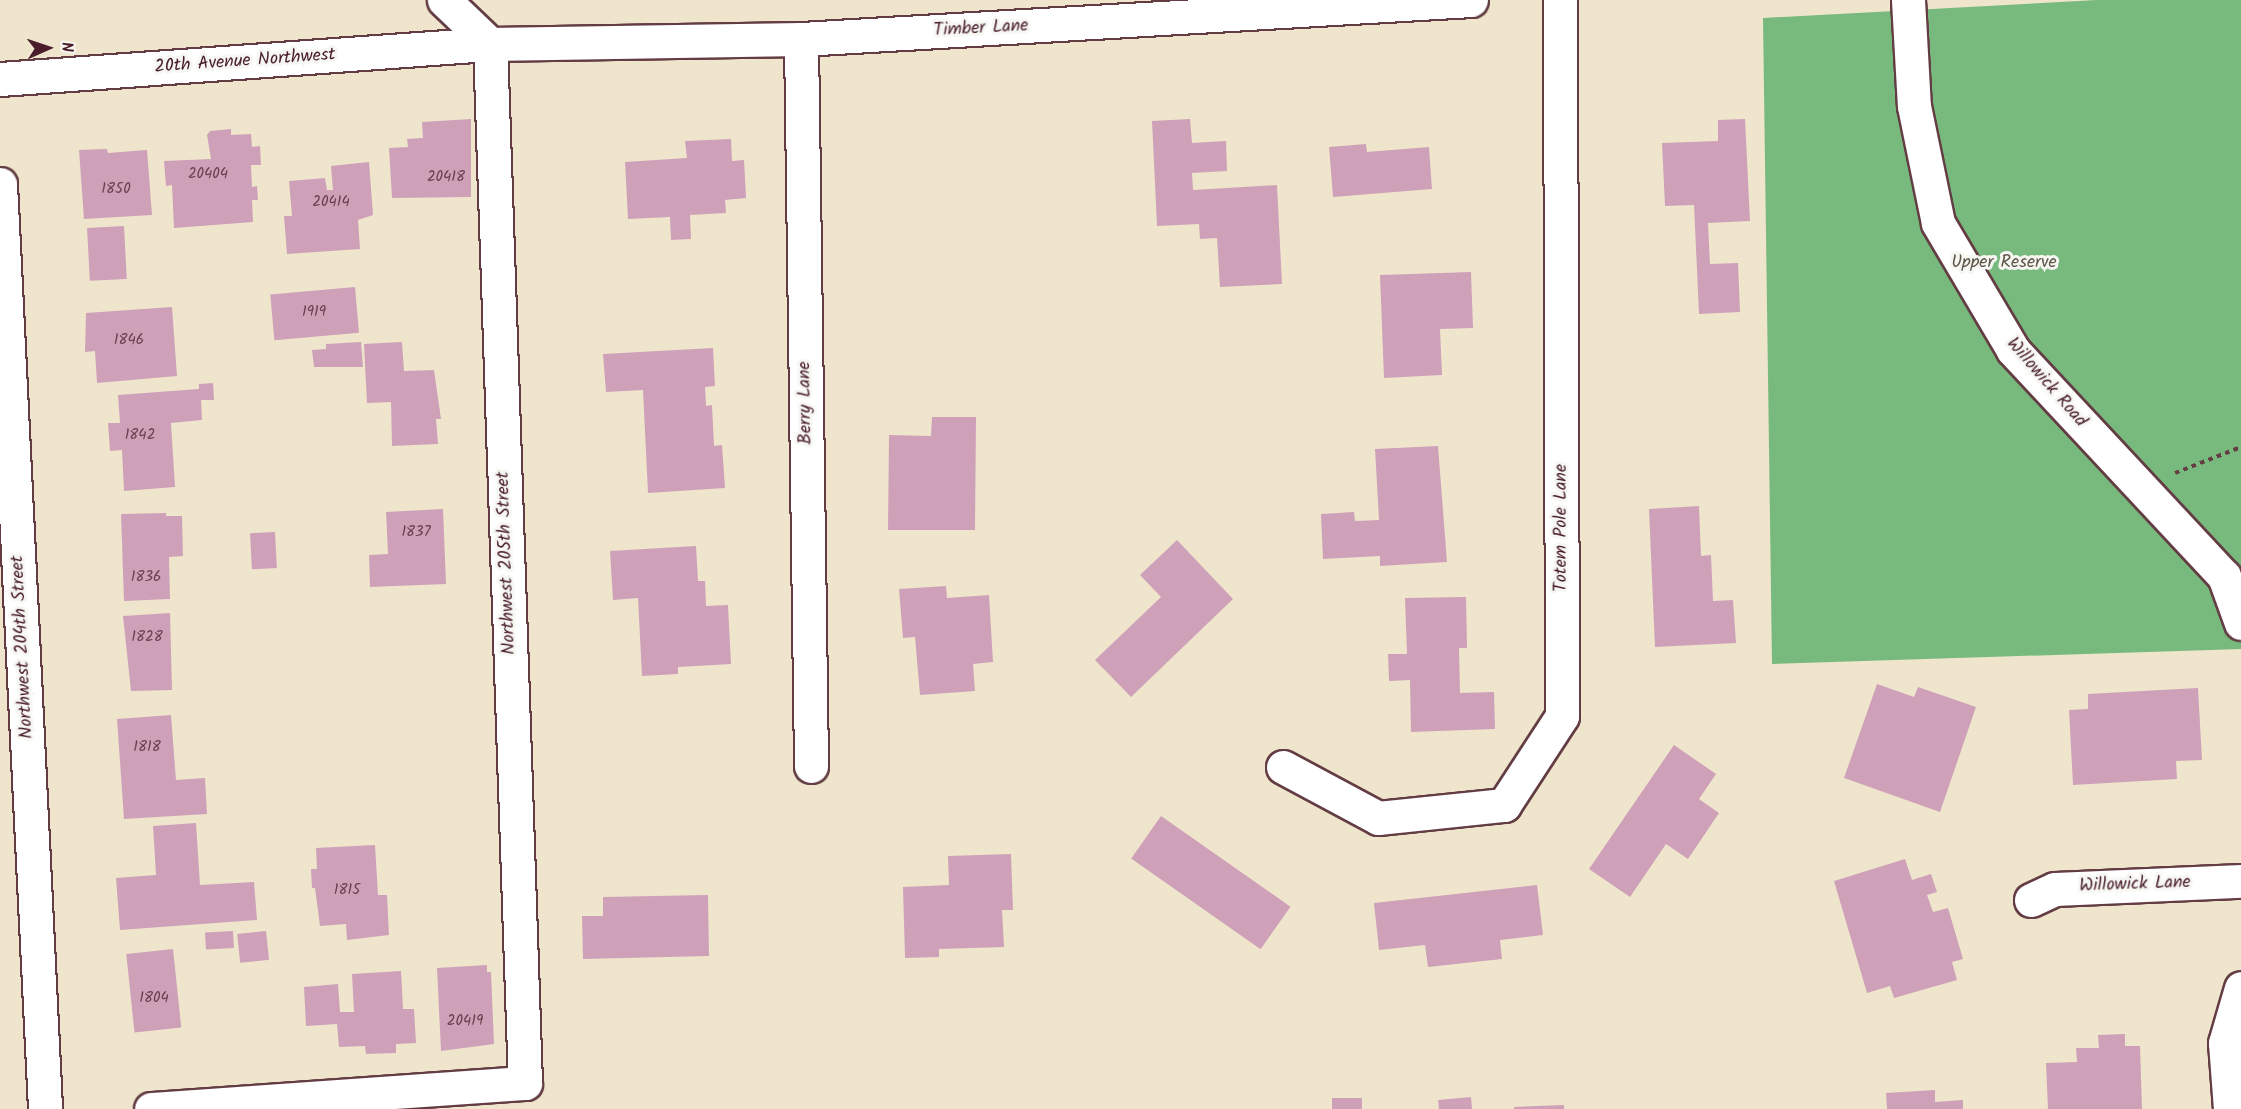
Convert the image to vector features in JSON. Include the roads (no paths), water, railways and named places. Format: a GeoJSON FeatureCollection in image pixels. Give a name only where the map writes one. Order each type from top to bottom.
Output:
{"type":"FeatureCollection","features":[{"type":"Feature","properties":{"kind":"street"},"geometry":{"type":"LineString","coordinates":[[444,0],[490,44]]}},
{"type":"Feature","properties":{"kind":"street","name":"Timber Lane"},"geometry":{"type":"LineString","coordinates":[[490,44],[801,39],[1471,0]]}},
{"type":"Feature","properties":{"kind":"street","name":"Totem Pole Lane"},"geometry":{"type":"LineString","coordinates":[[1283,767],[1378,818],[1504,805],[1562,717],[1560,0]]}},
{"type":"Feature","properties":{"kind":"street","name":"Willowick Road"},"geometry":{"type":"LineString","coordinates":[[1908,0],[1914,106],[1938,224],[2013,350],[2224,576],[2241,623]]}},
{"type":"Feature","properties":{"kind":"street","name":"Berry Lane"},"geometry":{"type":"LineString","coordinates":[[801,39],[811,766]]}},
{"type":"Feature","properties":{"kind":"street","name":"20th Avenue Northwest"},"geometry":{"type":"LineString","coordinates":[[0,79],[490,44]]}},
{"type":"Feature","properties":{"kind":"street","name":"Northwest 205th Street"},"geometry":{"type":"LineString","coordinates":[[151,1109],[525,1083],[490,44]]}},
{"type":"Feature","properties":{"kind":"street","name":"Northwest 204th Street"},"geometry":{"type":"LineString","coordinates":[[0,184],[45,1109]]}},
{"type":"Feature","properties":{"kind":"street","name":"Willowick Lane"},"geometry":{"type":"LineString","coordinates":[[2031,900],[2055,889],[2241,880]]}},
{"type":"Feature","properties":{"kind":"street"},"geometry":{"type":"LineString","coordinates":[[2230,1109],[2225,1042],[2241,988]]}},
{"type":"Feature","properties":{"kind":"park label","name":"Upper Reserve"},"geometry":{"type":"Point","coordinates":[2004,263]}}]}
